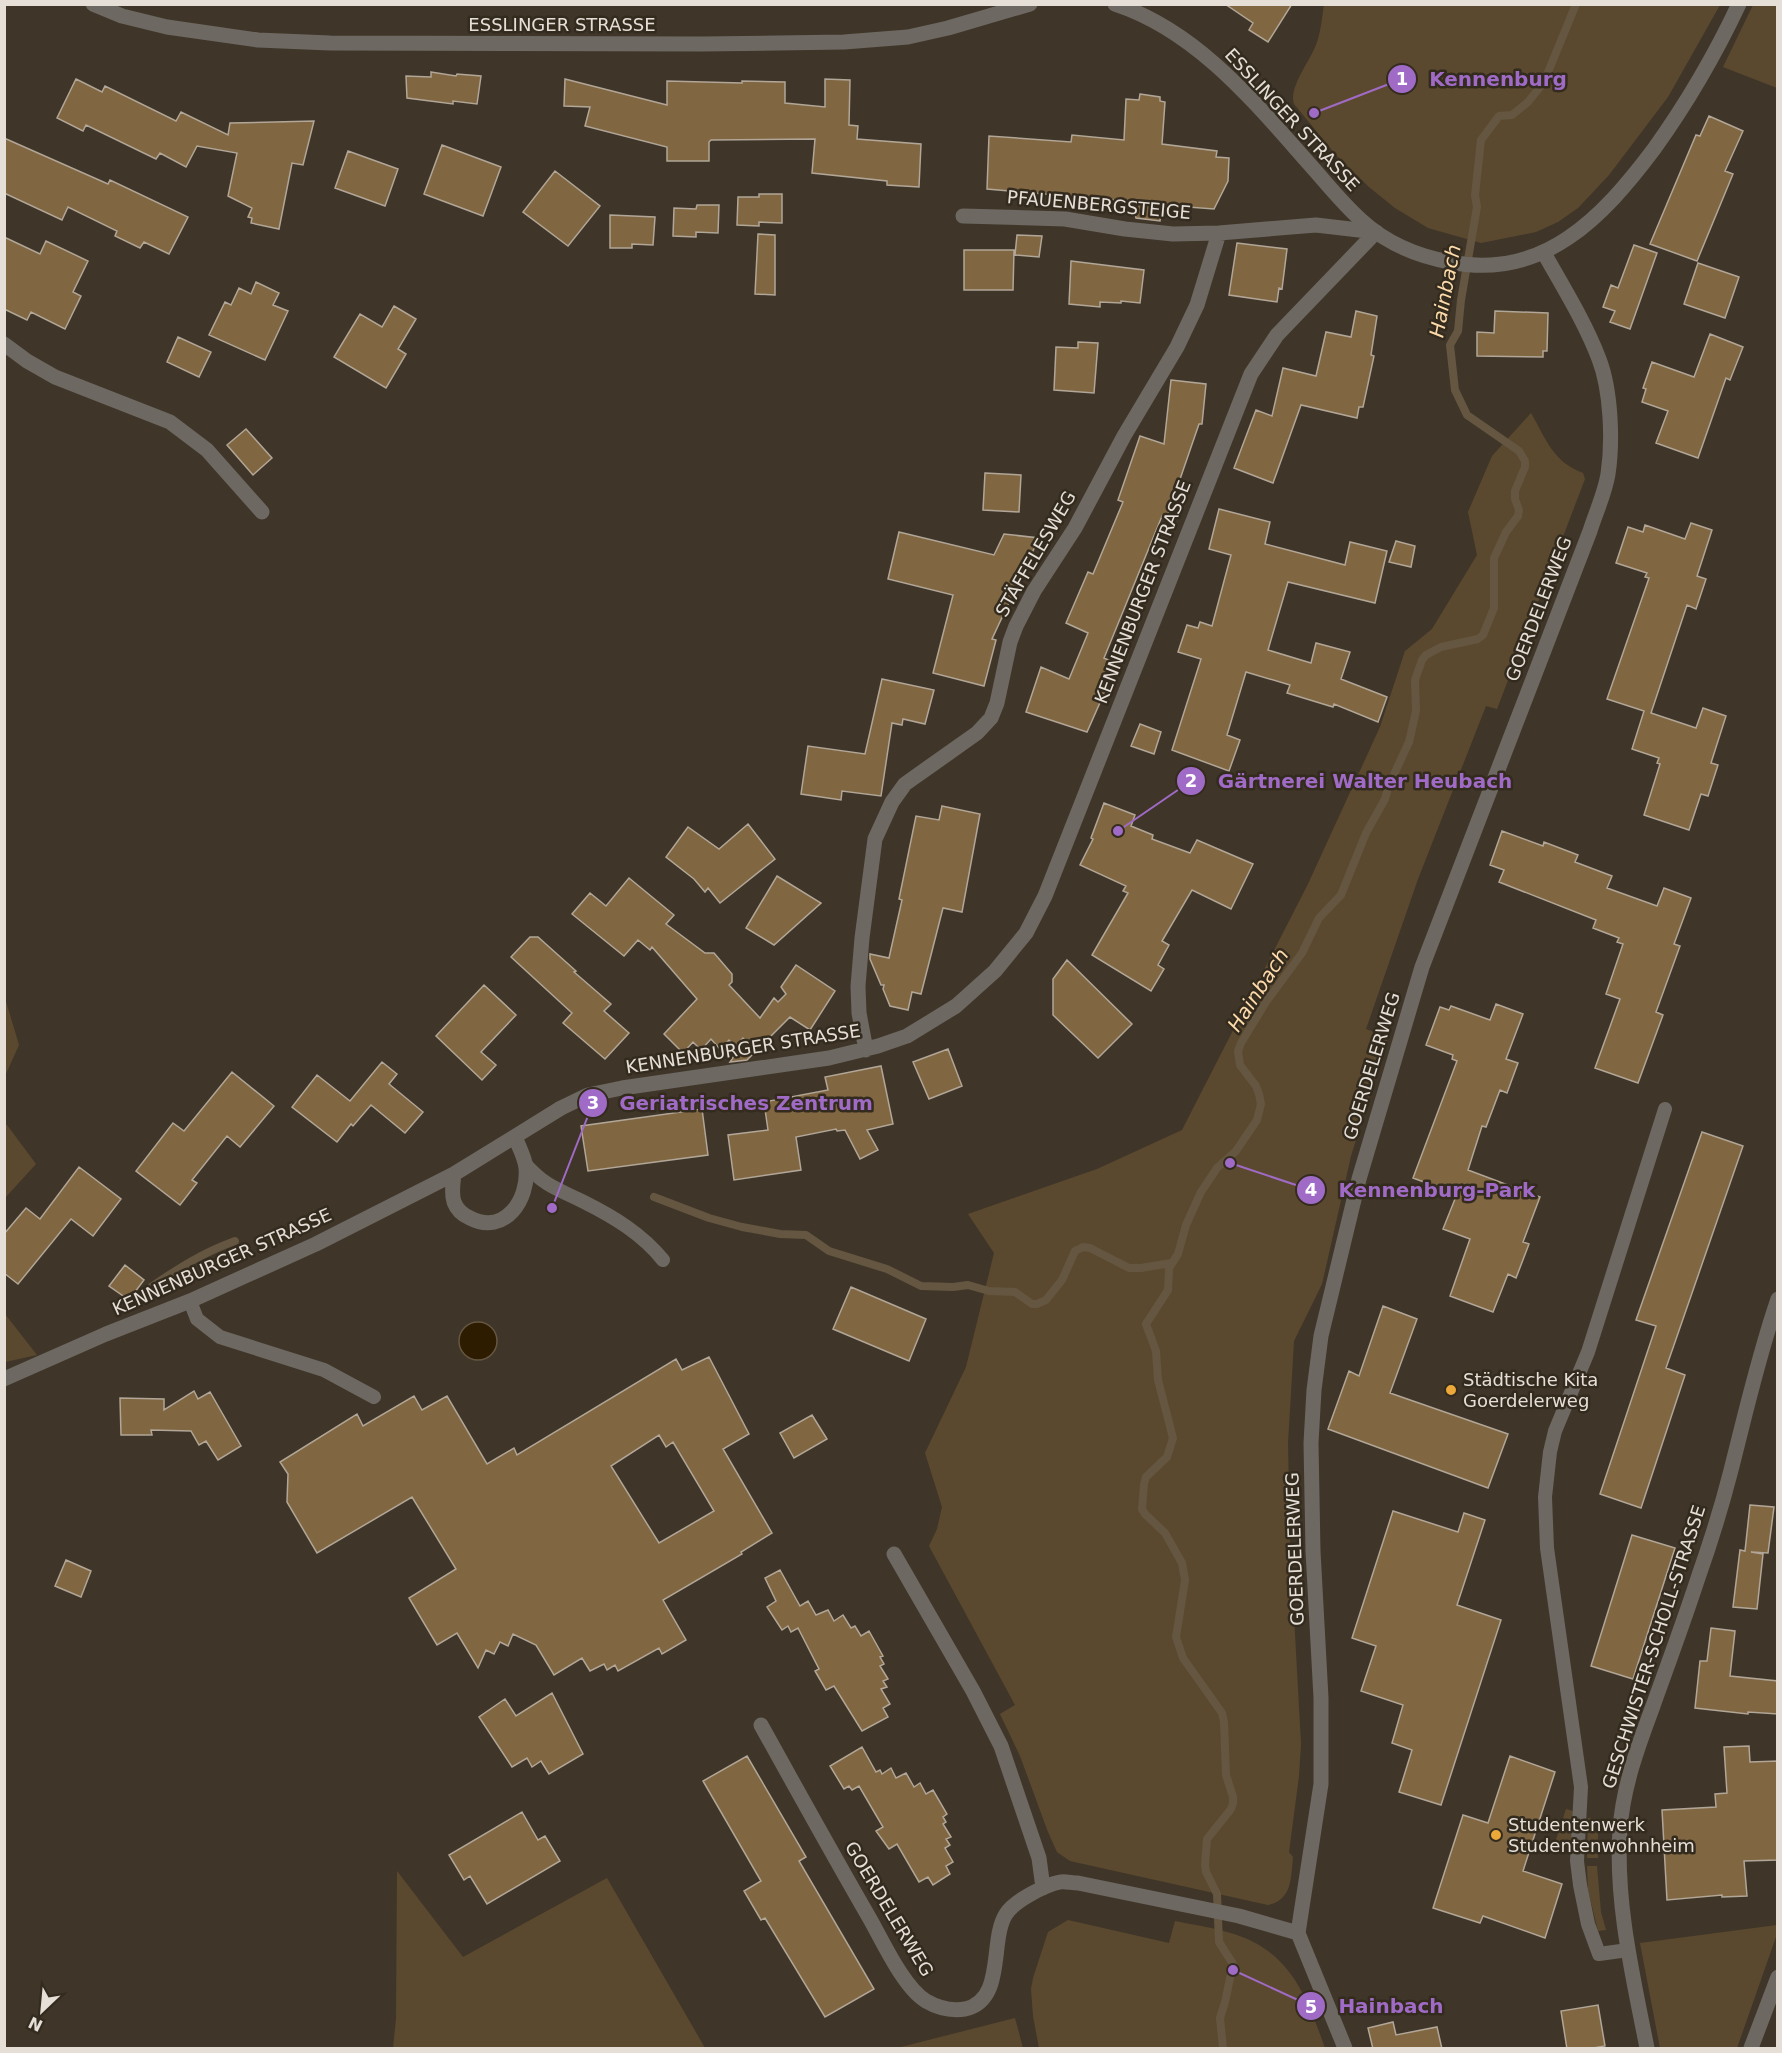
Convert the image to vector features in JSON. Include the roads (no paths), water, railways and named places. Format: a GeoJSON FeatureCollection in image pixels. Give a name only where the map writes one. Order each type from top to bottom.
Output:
{"type":"FeatureCollection","features":[{"type":"Feature","properties":{"kind":"street","name":"ESSLINGER STRASSE"},"geometry":{"type":"LineString","coordinates":[[93,4],[122,16],[167,27],[258,40],[330,44],[702,44],[844,42],[908,37],[1030,4]]}},
{"type":"Feature","properties":{"kind":"street","name":"ESSLINGER STRASSE"},"geometry":{"type":"LineString","coordinates":[[1114,4],[1164,27],[1223,72],[1262,111],[1349,208],[1376,232]]}},
{"type":"Feature","properties":{"kind":"street"},"geometry":{"type":"LineString","coordinates":[[1376,232],[1422,256],[1480,267],[1503,265],[1544,253],[1564,241],[1599,215],[1671,126],[1701,78],[1739,4]]}},
{"type":"Feature","properties":{"kind":"street","name":"PFAUENBERGSTEIGE"},"geometry":{"type":"LineString","coordinates":[[963,216],[1046,217],[1173,234],[1219,233],[1316,225],[1376,232]]}},
{"type":"Feature","properties":{"kind":"street","name":"KENNENBURGER STRASSE"},"geometry":{"type":"LineString","coordinates":[[4,1379],[106,1334],[190,1301],[316,1244],[454,1174],[561,1108],[582,1098],[605,1091],[830,1058],[866,1050],[907,1036],[956,1006],[995,970],[1026,933],[1051,880],[1251,374],[1276,335],[1376,232]]}},
{"type":"Feature","properties":{"kind":"street","name":"STÄFFELESWEG"},"geometry":{"type":"LineString","coordinates":[[866,1050],[859,1013],[858,986],[864,921],[876,838],[892,802],[904,784],[977,733],[991,718],[997,703],[1010,642],[1016,626],[1034,591],[1075,528],[1124,436],[1177,347],[1197,305],[1219,233]]}},
{"type":"Feature","properties":{"kind":"street","name":"GOERDELERWEG"},"geometry":{"type":"LineString","coordinates":[[761,1725],[891,1956],[909,1985],[924,2000],[933,2005],[952,2010],[969,2008],[978,2003],[985,1995],[992,1979],[1001,1927],[1006,1912],[1018,1901],[1059,1882],[1078,1883],[1239,1916],[1298,1933],[1321,1784],[1321,1698],[1313,1551],[1311,1443],[1314,1390],[1321,1336],[1359,1179],[1422,967],[1590,531],[1608,475],[1611,450],[1610,425],[1604,377],[1599,360],[1544,253]]}},
{"type":"Feature","properties":{"kind":"street"},"geometry":{"type":"LineString","coordinates":[[4,344],[55,377],[170,422],[207,450],[262,512]]}},
{"type":"Feature","properties":{"kind":"street"},"geometry":{"type":"LineString","coordinates":[[454,1174],[452,1193],[456,1207],[469,1218],[491,1223],[500,1221],[514,1211],[523,1193],[526,1165],[515,1137]]}},
{"type":"Feature","properties":{"kind":"street","name":"GESCHWISTER-SCHOLL-STRASSE"},"geometry":{"type":"LineString","coordinates":[[1647,2049],[1628,1950],[1619,1861],[1620,1828],[1628,1783],[1645,1727],[1710,1543],[1778,1299]]}},
{"type":"Feature","properties":{"kind":"street"},"geometry":{"type":"LineString","coordinates":[[894,1554],[973,1691],[1001,1746],[1039,1858],[1043,1888]]}},
{"type":"Feature","properties":{"kind":"street"},"geometry":{"type":"LineString","coordinates":[[1298,1933],[1345,2049]]}},
{"type":"Feature","properties":{"kind":"street"},"geometry":{"type":"LineString","coordinates":[[1751,2049],[1778,1977]]}},
{"type":"Feature","properties":{"kind":"lane"},"geometry":{"type":"LineString","coordinates":[[1628,1950],[1599,1954],[1594,1945],[1582,1904],[1577,1861],[1581,1787],[1547,1548],[1545,1497],[1555,1431],[1588,1352],[1665,1109]]}},
{"type":"Feature","properties":{"kind":"lane"},"geometry":{"type":"LineString","coordinates":[[526,1165],[544,1184],[594,1207],[629,1228],[646,1240],[663,1260]]}},
{"type":"Feature","properties":{"kind":"lane"},"geometry":{"type":"LineString","coordinates":[[190,1301],[198,1319],[220,1337],[324,1370],[374,1397]]}},
{"type":"Feature","properties":{"kind":"waterway","name":"Hainbach"},"geometry":{"type":"LineString","coordinates":[[1223,2048],[1220,2018],[1233,1964],[1219,1942],[1217,1894],[1205,1865],[1207,1839],[1231,1809],[1233,1797],[1226,1775],[1222,1713],[1183,1658],[1176,1637],[1185,1580],[1182,1563],[1165,1533],[1142,1509],[1146,1477],[1167,1457],[1173,1438],[1158,1380],[1156,1351],[1146,1324],[1168,1290],[1169,1268],[1178,1254],[1186,1225],[1201,1192],[1217,1168],[1236,1151],[1257,1120],[1261,1104],[1259,1094],[1256,1086],[1240,1065],[1238,1051],[1266,1002],[1302,953],[1319,918],[1341,895],[1366,833],[1385,799],[1409,742],[1416,711],[1415,680],[1422,660],[1426,655],[1441,647],[1478,639],[1483,635],[1494,608],[1494,558],[1506,532],[1518,516],[1515,491],[1525,467],[1525,461],[1519,451],[1467,415],[1455,390],[1450,345],[1458,331],[1477,207],[1475,195],[1481,140],[1499,116],[1512,115],[1528,102],[1544,82],[1576,4]]}},
{"type":"Feature","properties":{"kind":"waterway"},"geometry":{"type":"LineString","coordinates":[[654,1197],[709,1218],[742,1227],[780,1234],[806,1235],[829,1251],[887,1269],[921,1286],[968,1285],[989,1291],[1015,1292],[1032,1304],[1046,1300],[1062,1280],[1075,1251],[1083,1247],[1090,1248],[1129,1268],[1171,1263]]}},
{"type":"Feature","properties":{"kind":"waterway"},"geometry":{"type":"LineString","coordinates":[[151,1287],[191,1261],[235,1241]]}},
{"type":"Feature","properties":{"kind":"place","name":"Kennenburg"},"geometry":{"type":"Point","coordinates":[1314,113]}},
{"type":"Feature","properties":{"kind":"place","name":"Gärtnerei Walter Heubach"},"geometry":{"type":"Point","coordinates":[1118,831]}},
{"type":"Feature","properties":{"kind":"place","name":"Kennenburg-Park"},"geometry":{"type":"Point","coordinates":[1230,1163]}},
{"type":"Feature","properties":{"kind":"place","name":"Geriatrisches Zentrum"},"geometry":{"type":"Point","coordinates":[552,1208]}},
{"type":"Feature","properties":{"kind":"place","name":"Städtische Kita Goerdelerweg"},"geometry":{"type":"Point","coordinates":[1451,1390]}},
{"type":"Feature","properties":{"kind":"place","name":"Studentenwerk Studentenwohnheim"},"geometry":{"type":"Point","coordinates":[1496,1835]}},
{"type":"Feature","properties":{"kind":"place","name":"Hainbach"},"geometry":{"type":"Point","coordinates":[1233,1970]}}]}
